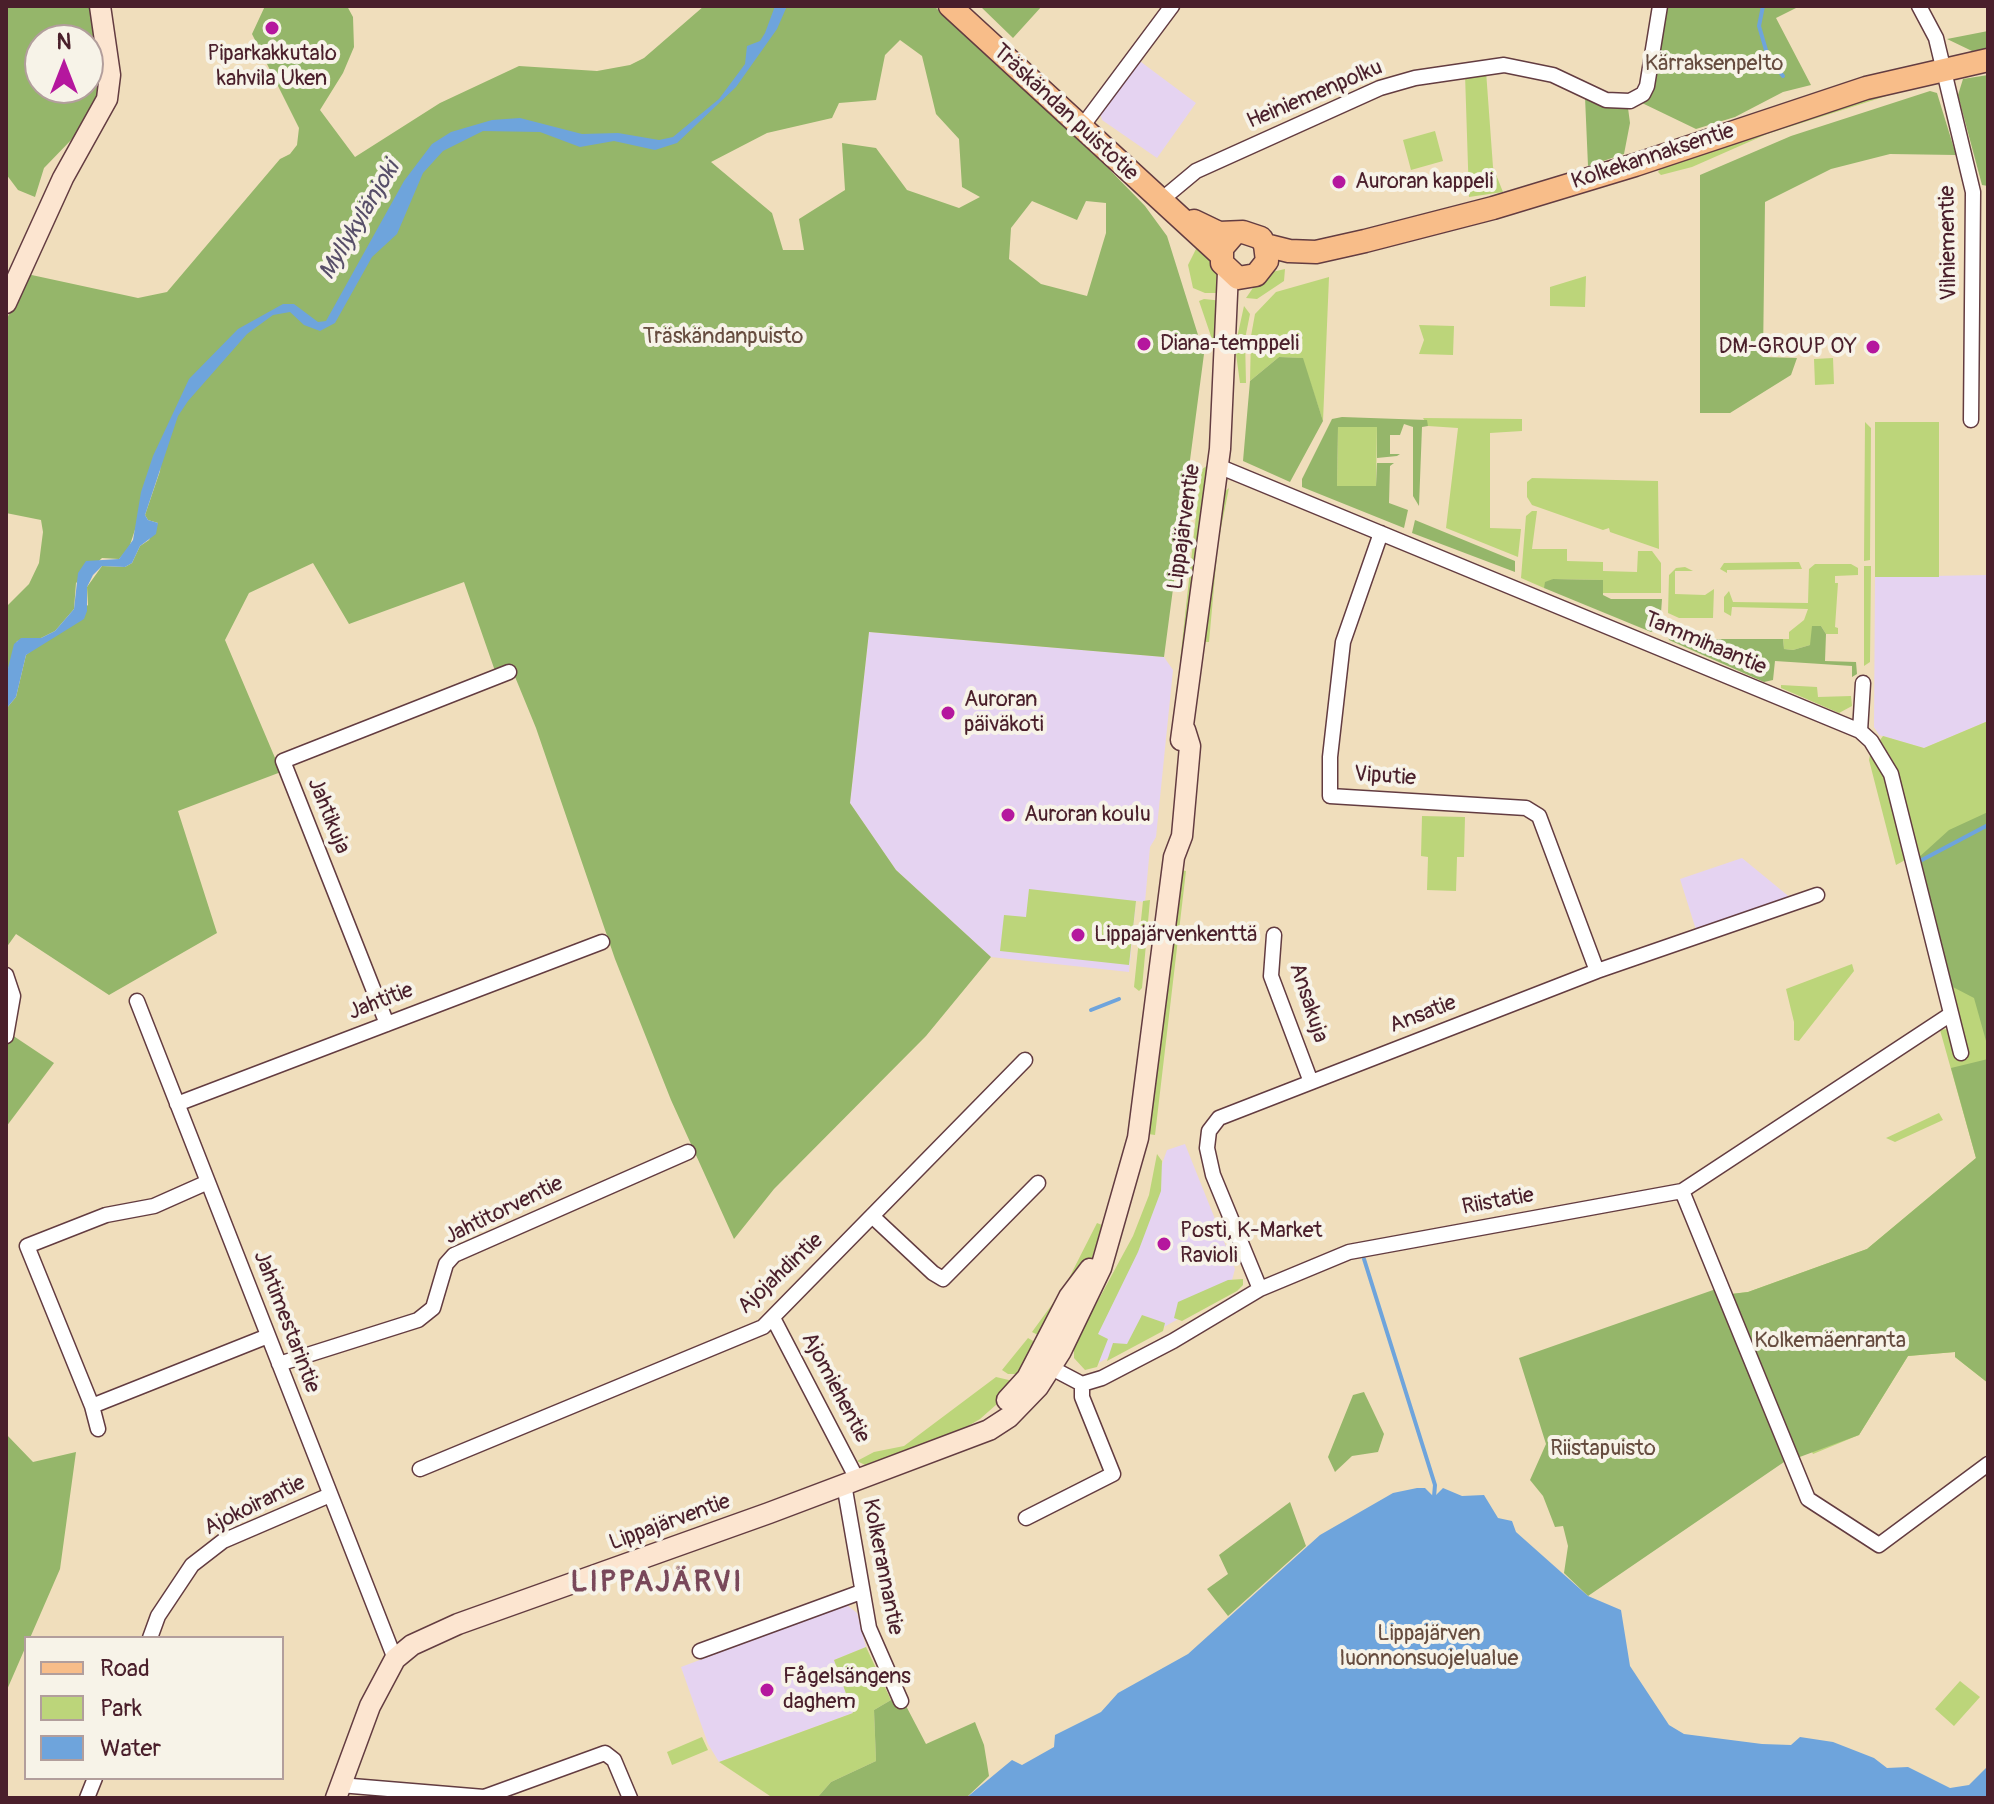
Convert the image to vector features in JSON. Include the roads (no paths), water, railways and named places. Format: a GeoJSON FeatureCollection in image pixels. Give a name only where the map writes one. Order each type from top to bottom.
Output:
{"type":"FeatureCollection","features":[{"type":"Feature","properties":{"kind":"main road"},"geometry":{"type":"LineString","coordinates":[[6,303],[44,215],[110,91],[100,6]]}},
{"type":"Feature","properties":{"kind":"main road","name":"Träskändan puistotie"},"geometry":{"type":"LineString","coordinates":[[950,6],[1160,201],[1240,268]]}},
{"type":"Feature","properties":{"kind":"main road","name":"Kolkekannaksentie"},"geometry":{"type":"LineString","coordinates":[[1240,268],[1300,261],[1316,252],[1493,208],[1635,165],[1808,105],[1943,68],[1988,60]]}},
{"type":"Feature","properties":{"kind":"main road","name":"Träskändan puistotie"},"geometry":{"type":"LineString","coordinates":[[1181,218],[1219,233],[1251,233],[1265,245]]}},
{"type":"Feature","properties":{"kind":"main road"},"geometry":{"type":"LineString","coordinates":[[1234,234],[1226,240],[1240,268],[1268,255],[1265,245]]}},
{"type":"Feature","properties":{"kind":"main road","name":"Kolkekannaksentie"},"geometry":{"type":"LineString","coordinates":[[1265,245],[1275,249],[1316,252]]}},
{"type":"Feature","properties":{"kind":"main road","name":"Lippajärventie"},"geometry":{"type":"LineString","coordinates":[[338,1792],[370,1706],[395,1659],[429,1635],[972,1435],[1044,1364],[1069,1297],[1108,1243],[1138,1138],[1174,857],[1180,847],[1190,746],[1185,730],[1218,466],[1228,330],[1240,268]]}},
{"type":"Feature","properties":{"kind":"street"},"geometry":{"type":"LineString","coordinates":[[1081,128],[1172,6]]}},
{"type":"Feature","properties":{"kind":"street","name":"Heiniemenpolku"},"geometry":{"type":"LineString","coordinates":[[1160,201],[1196,171],[1380,88],[1415,78],[1504,65],[1553,75],[1606,100],[1630,101],[1643,94],[1647,86],[1660,6]]}},
{"type":"Feature","properties":{"kind":"street","name":"Vilniementie"},"geometry":{"type":"LineString","coordinates":[[1919,6],[1936,38],[1973,192],[1971,420]]}},
{"type":"Feature","properties":{"kind":"street","name":"Tammihaantie"},"geometry":{"type":"LineString","coordinates":[[1218,466],[1860,731]]}},
{"type":"Feature","properties":{"kind":"street","name":"Viputie"},"geometry":{"type":"LineString","coordinates":[[1381,533],[1343,642],[1330,757],[1330,796],[1526,808],[1539,816],[1597,971]]}},
{"type":"Feature","properties":{"kind":"street","name":"Jahtikuja"},"geometry":{"type":"LineString","coordinates":[[387,1024],[283,761],[509,672]]}},
{"type":"Feature","properties":{"kind":"street"},"geometry":{"type":"LineString","coordinates":[[1863,683],[1860,731],[1871,741],[1891,774],[1961,1053]]}},
{"type":"Feature","properties":{"kind":"street","name":"Ansatie"},"geometry":{"type":"LineString","coordinates":[[1260,1289],[1213,1175],[1207,1148],[1209,1131],[1219,1118],[1597,971],[1817,895]]}},
{"type":"Feature","properties":{"kind":"street","name":"Ansakuja"},"geometry":{"type":"LineString","coordinates":[[1274,935],[1271,976],[1311,1082]]}},
{"type":"Feature","properties":{"kind":"street","name":"Jahtitie"},"geometry":{"type":"LineString","coordinates":[[177,1104],[602,942]]}},
{"type":"Feature","properties":{"kind":"street"},"geometry":{"type":"LineString","coordinates":[[6,975],[13,996],[6,1036]]}},
{"type":"Feature","properties":{"kind":"street","name":"Jahtimestarintie"},"geometry":{"type":"LineString","coordinates":[[137,1001],[395,1659]]}},
{"type":"Feature","properties":{"kind":"street","name":"Riistatie"},"geometry":{"type":"LineString","coordinates":[[1082,1384],[1102,1378],[1173,1341],[1260,1289],[1349,1252],[1682,1191],[1951,1014]]}},
{"type":"Feature","properties":{"kind":"street","name":"Ajojahdintie"},"geometry":{"type":"LineString","coordinates":[[420,1469],[754,1332],[773,1318],[1025,1060]]}},
{"type":"Feature","properties":{"kind":"street","name":"Jahtitorventie"},"geometry":{"type":"LineString","coordinates":[[279,1364],[418,1320],[433,1308],[446,1264],[454,1255],[688,1152]]}},
{"type":"Feature","properties":{"kind":"street"},"geometry":{"type":"LineString","coordinates":[[98,1429],[92,1406],[27,1246],[106,1215],[154,1206],[208,1182]]}},
{"type":"Feature","properties":{"kind":"street"},"geometry":{"type":"LineString","coordinates":[[872,1216],[943,1279],[1038,1183]]}},
{"type":"Feature","properties":{"kind":"street"},"geometry":{"type":"LineString","coordinates":[[1682,1191],[1808,1499],[1879,1545],[1988,1464]]}},
{"type":"Feature","properties":{"kind":"street","name":"Ajomiehentie"},"geometry":{"type":"LineString","coordinates":[[773,1318],[851,1482]]}},
{"type":"Feature","properties":{"kind":"street"},"geometry":{"type":"LineString","coordinates":[[92,1406],[268,1336]]}},
{"type":"Feature","properties":{"kind":"street"},"geometry":{"type":"LineString","coordinates":[[1026,1518],[1113,1474],[1082,1397],[1082,1384],[1044,1364]]}},
{"type":"Feature","properties":{"kind":"street","name":"Kolkerannantie"},"geometry":{"type":"LineString","coordinates":[[851,1482],[861,1592],[874,1644],[901,1701]]}},
{"type":"Feature","properties":{"kind":"street","name":"Ajokoirantie"},"geometry":{"type":"LineString","coordinates":[[151,1636],[158,1616],[192,1565],[223,1541],[330,1495]]}},
{"type":"Feature","properties":{"kind":"street"},"geometry":{"type":"LineString","coordinates":[[700,1651],[861,1592]]}},
{"type":"Feature","properties":{"kind":"street"},"geometry":{"type":"LineString","coordinates":[[338,1792],[484,1797],[605,1753],[614,1760],[630,1798]]}},
{"type":"Feature","properties":{"kind":"water"},"geometry":{"type":"Polygon","coordinates":[[[775,6],[787,6],[777,29],[736,87],[677,143],[655,150],[614,141],[580,147],[540,132],[483,131],[443,151],[423,173],[397,234],[372,257],[335,323],[320,331],[304,325],[290,312],[273,315],[247,334],[188,401],[178,416],[145,515],[148,520],[158,523],[156,534],[140,546],[132,563],[125,567],[102,566],[93,575],[87,587],[84,619],[26,655],[16,697],[6,709],[6,676],[14,644],[21,638],[41,638],[55,631],[74,609],[78,573],[86,561],[119,559],[133,540],[141,492],[153,456],[189,379],[238,329],[283,304],[294,304],[318,322],[326,321],[404,181],[432,144],[451,132],[492,120],[520,118],[582,134],[618,133],[659,140],[673,137],[719,99],[745,64],[747,46],[760,41],[765,33],[775,6]]]}},
{"type":"Feature","properties":{"kind":"water","name":"Lippajärven luonnonsuojelualue"},"geometry":{"type":"Polygon","coordinates":[[[1425,1488],[1434,1497],[1443,1488],[1462,1496],[1484,1495],[1498,1518],[1512,1521],[1516,1532],[1588,1596],[1621,1610],[1630,1666],[1669,1725],[1684,1734],[1762,1744],[1791,1745],[1800,1737],[1833,1742],[1874,1758],[1887,1768],[1908,1767],[1950,1788],[1969,1785],[1988,1766],[1988,1798],[966,1798],[1012,1760],[1022,1765],[1054,1747],[1055,1735],[1101,1712],[1118,1693],[1188,1654],[1320,1535],[1393,1493],[1425,1488]]]}},
{"type":"Feature","properties":{"kind":"waterway"},"geometry":{"type":"LineString","coordinates":[[1763,6],[1759,26],[1768,57],[1783,76]]}},
{"type":"Feature","properties":{"kind":"waterway"},"geometry":{"type":"LineString","coordinates":[[1918,862],[1988,825]]}},
{"type":"Feature","properties":{"kind":"waterway"},"geometry":{"type":"LineString","coordinates":[[1091,1010],[1119,999]]}},
{"type":"Feature","properties":{"kind":"waterway"},"geometry":{"type":"LineString","coordinates":[[1364,1259],[1435,1485],[1434,1497]]}},
{"type":"Feature","properties":{"kind":"place","name":"Piparkakkutalo kahvila Uken"},"geometry":{"type":"Point","coordinates":[272,28]}},
{"type":"Feature","properties":{"kind":"place","name":"Auroran kappeli"},"geometry":{"type":"Point","coordinates":[1339,182]}},
{"type":"Feature","properties":{"kind":"place","name":"Diana-temppeli"},"geometry":{"type":"Point","coordinates":[1144,344]}},
{"type":"Feature","properties":{"kind":"place","name":"DM-GROUP OY"},"geometry":{"type":"Point","coordinates":[1873,347]}},
{"type":"Feature","properties":{"kind":"place","name":"Auroran päiväkoti"},"geometry":{"type":"Point","coordinates":[948,713]}},
{"type":"Feature","properties":{"kind":"place","name":"Auroran koulu"},"geometry":{"type":"Point","coordinates":[1008,815]}},
{"type":"Feature","properties":{"kind":"place","name":"Lippajärvenkenttä"},"geometry":{"type":"Point","coordinates":[1078,935]}},
{"type":"Feature","properties":{"kind":"place","name":"Posti, K-Market Ravioli"},"geometry":{"type":"Point","coordinates":[1164,1244]}},
{"type":"Feature","properties":{"kind":"place","name":"Fågelsängens daghem"},"geometry":{"type":"Point","coordinates":[767,1690]}},
{"type":"Feature","properties":{"kind":"district","name":"LIPPAJÄRVI"},"geometry":{"type":"Point","coordinates":[657,1583]}},
{"type":"Feature","properties":{"kind":"park label","name":"Kärraksenpelto"},"geometry":{"type":"Point","coordinates":[1714,64]}},
{"type":"Feature","properties":{"kind":"park label","name":"Träskändanpuisto"},"geometry":{"type":"Point","coordinates":[723,337]}},
{"type":"Feature","properties":{"kind":"park label","name":"Kolkemäenranta"},"geometry":{"type":"Point","coordinates":[1830,1341]}},
{"type":"Feature","properties":{"kind":"park label","name":"Riistapuisto"},"geometry":{"type":"Point","coordinates":[1603,1449]}},
{"type":"Feature","properties":{"kind":"water label","name":"Myllykylänjoki"},"geometry":{"type":"Point","coordinates":[360,221]}}]}
